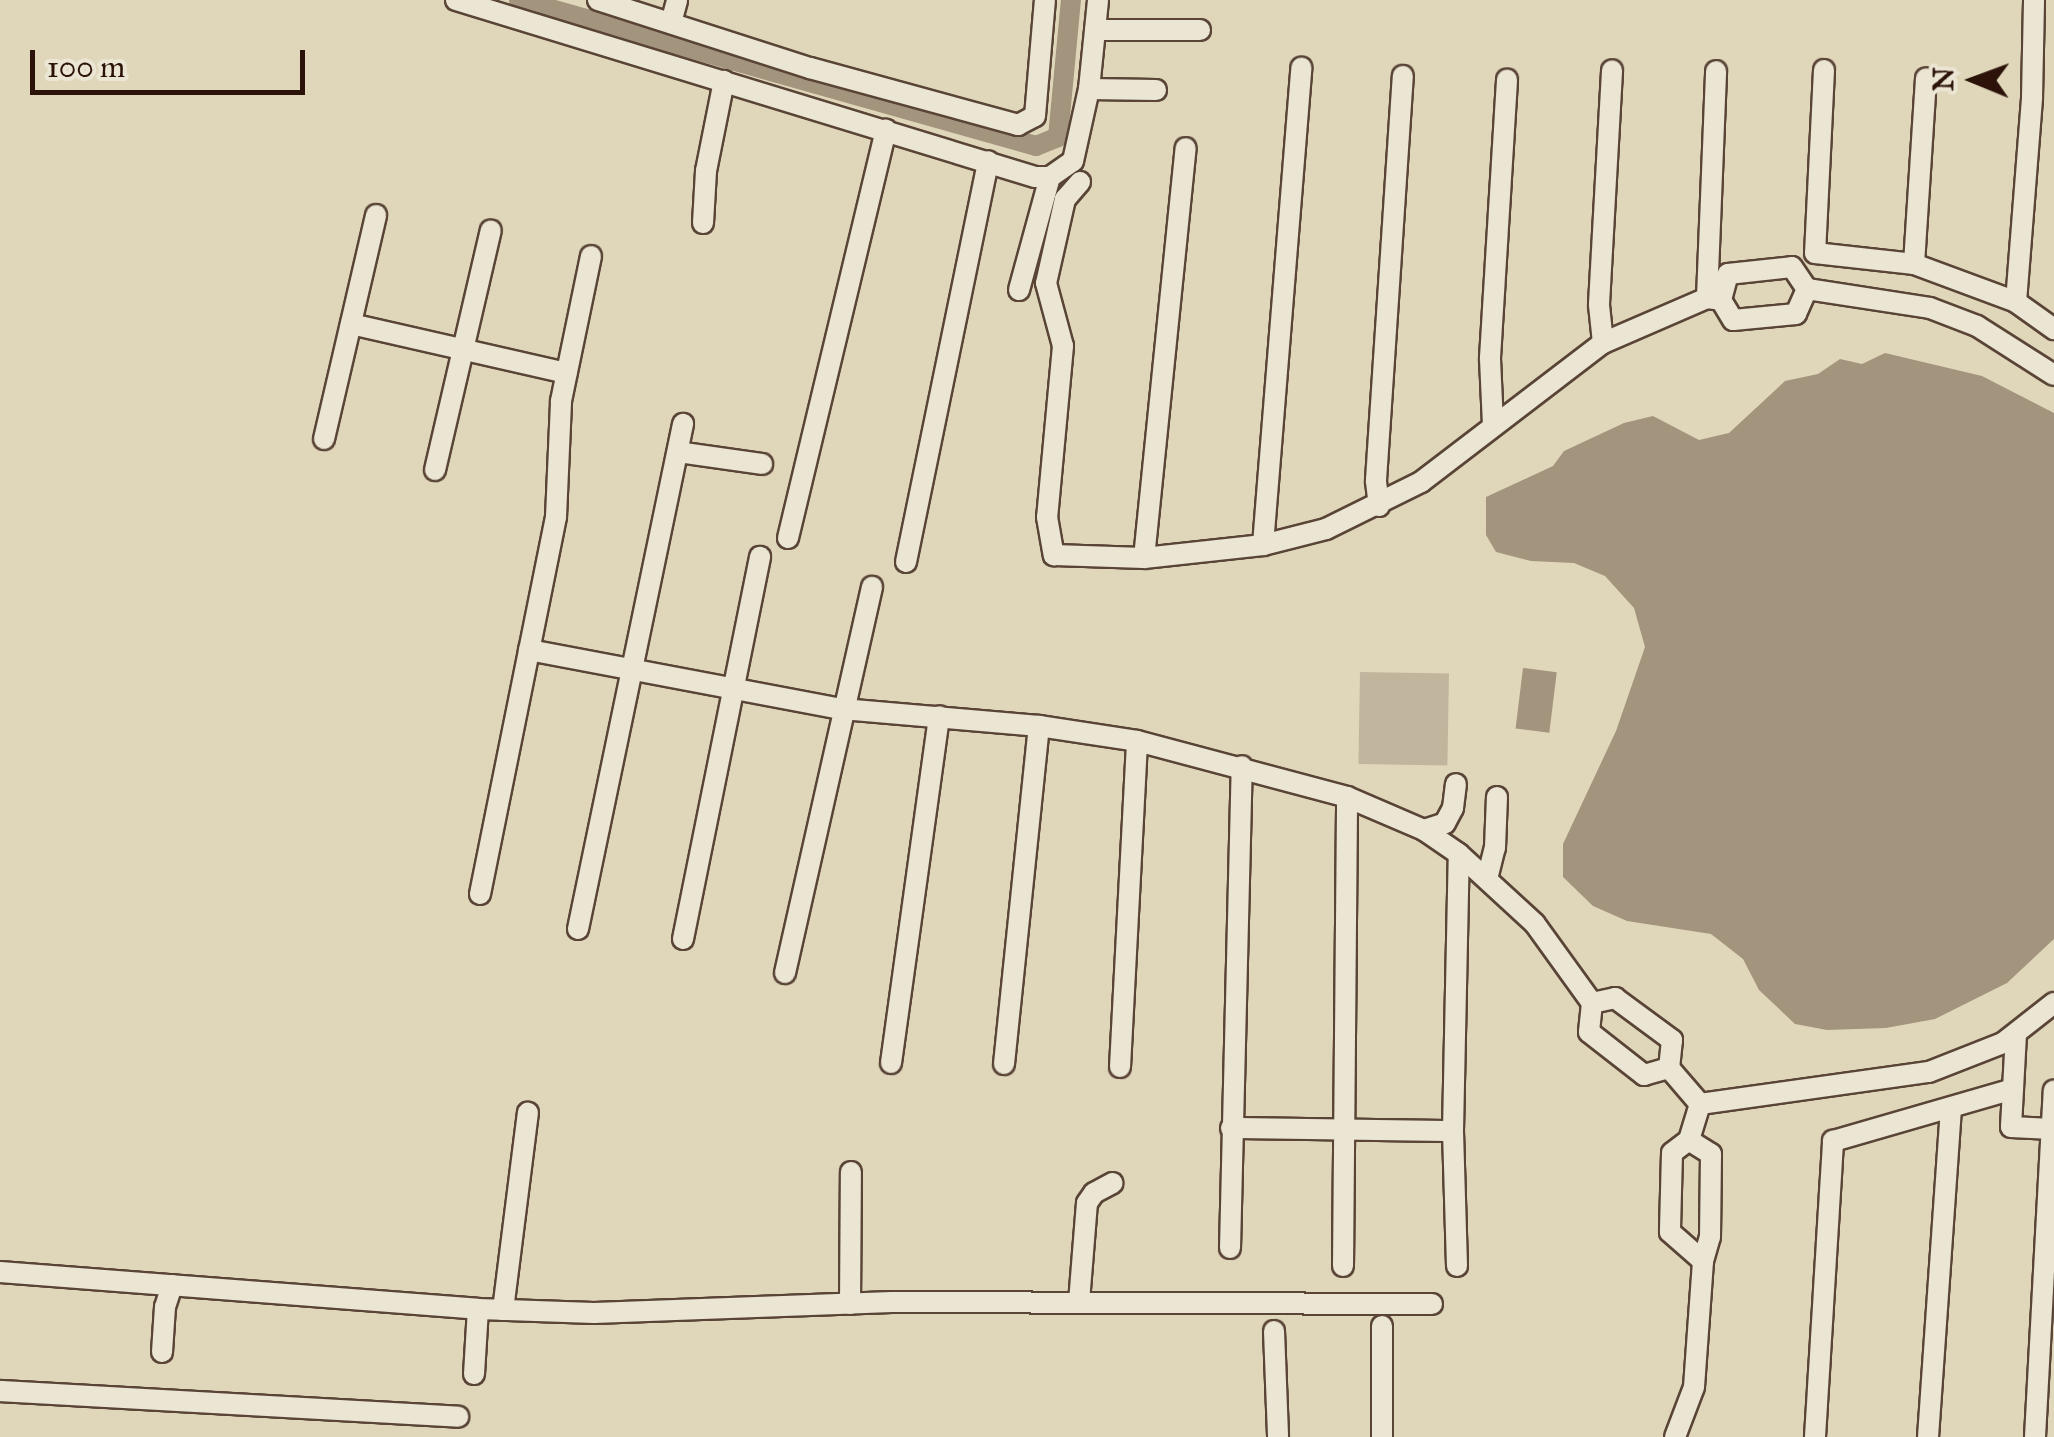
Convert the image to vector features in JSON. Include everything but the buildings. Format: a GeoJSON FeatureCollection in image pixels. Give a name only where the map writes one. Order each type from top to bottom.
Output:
{"type":"FeatureCollection","features":[{"type":"Feature","properties":{"kind":"street"},"geometry":{"type":"LineString","coordinates":[[456,0],[1050,177]]}},
{"type":"Feature","properties":{"kind":"street"},"geometry":{"type":"LineString","coordinates":[[598,0],[1018,126],[1035,116],[1045,0]]}},
{"type":"Feature","properties":{"kind":"street"},"geometry":{"type":"LineString","coordinates":[[670,23],[677,0]]}},
{"type":"Feature","properties":{"kind":"street"},"geometry":{"type":"LineString","coordinates":[[1018,290],[1050,177],[1073,161],[1089,89],[1098,0]]}},
{"type":"Feature","properties":{"kind":"street"},"geometry":{"type":"LineString","coordinates":[[2016,302],[2032,97],[2034,0]]}},
{"type":"Feature","properties":{"kind":"street"},"geometry":{"type":"LineString","coordinates":[[1095,30],[1200,30]]}},
{"type":"Feature","properties":{"kind":"street"},"geometry":{"type":"LineString","coordinates":[[1263,545],[1301,68]]}},
{"type":"Feature","properties":{"kind":"street"},"geometry":{"type":"LineString","coordinates":[[1603,344],[1599,304],[1612,70]]}},
{"type":"Feature","properties":{"kind":"street"},"geometry":{"type":"LineString","coordinates":[[1824,70],[1815,253],[1914,264],[2016,302],[2054,329]]}},
{"type":"Feature","properties":{"kind":"street"},"geometry":{"type":"LineString","coordinates":[[1716,71],[1714,299],[1733,320],[1796,314],[1807,289]]}},
{"type":"Feature","properties":{"kind":"street"},"geometry":{"type":"LineString","coordinates":[[1379,506],[1376,480],[1403,76]]}},
{"type":"Feature","properties":{"kind":"street"},"geometry":{"type":"LineString","coordinates":[[1914,264],[1926,78]]}},
{"type":"Feature","properties":{"kind":"street"},"geometry":{"type":"LineString","coordinates":[[1493,426],[1490,358],[1508,80]]}},
{"type":"Feature","properties":{"kind":"street"},"geometry":{"type":"LineString","coordinates":[[703,223],[706,171],[724,82]]}},
{"type":"Feature","properties":{"kind":"street"},"geometry":{"type":"LineString","coordinates":[[1089,89],[1156,90]]}},
{"type":"Feature","properties":{"kind":"street"},"geometry":{"type":"LineString","coordinates":[[788,538],[886,130]]}},
{"type":"Feature","properties":{"kind":"street"},"geometry":{"type":"LineString","coordinates":[[1144,558],[1186,148]]}},
{"type":"Feature","properties":{"kind":"street"},"geometry":{"type":"LineString","coordinates":[[906,562],[988,161]]}},
{"type":"Feature","properties":{"kind":"street"},"geometry":{"type":"LineString","coordinates":[[1080,182],[1065,199],[1046,283],[1063,346],[1048,539],[1054,555],[1144,558],[1263,545],[1309,535],[1379,506],[1421,482],[1603,344],[1714,299],[1728,274],[1792,268],[1807,289],[1930,308],[1977,326],[2054,375]]}},
{"type":"Feature","properties":{"kind":"street"},"geometry":{"type":"LineString","coordinates":[[324,439],[376,216]]}},
{"type":"Feature","properties":{"kind":"street"},"geometry":{"type":"LineString","coordinates":[[435,470],[491,230]]}},
{"type":"Feature","properties":{"kind":"street"},"geometry":{"type":"LineString","coordinates":[[480,894],[556,518],[566,373],[592,256]]}},
{"type":"Feature","properties":{"kind":"street"},"geometry":{"type":"LineString","coordinates":[[351,324],[566,373]]}},
{"type":"Feature","properties":{"kind":"street"},"geometry":{"type":"LineString","coordinates":[[578,929],[683,424]]}},
{"type":"Feature","properties":{"kind":"street"},"geometry":{"type":"LineString","coordinates":[[678,452],[762,464]]}},
{"type":"Feature","properties":{"kind":"street"},"geometry":{"type":"LineString","coordinates":[[684,939],[760,557]]}},
{"type":"Feature","properties":{"kind":"street"},"geometry":{"type":"LineString","coordinates":[[785,973],[872,587]]}},
{"type":"Feature","properties":{"kind":"street"},"geometry":{"type":"LineString","coordinates":[[529,650],[842,709],[1039,726],[1137,741],[1347,797],[1424,830],[1459,854],[1534,924],[1592,1003],[1589,1032],[1644,1075],[1669,1068]]}},
{"type":"Feature","properties":{"kind":"street"},"geometry":{"type":"LineString","coordinates":[[890,1063],[939,716]]}},
{"type":"Feature","properties":{"kind":"street"},"geometry":{"type":"LineString","coordinates":[[1004,1064],[1039,726]]}},
{"type":"Feature","properties":{"kind":"street"},"geometry":{"type":"LineString","coordinates":[[1120,1067],[1137,741]]}},
{"type":"Feature","properties":{"kind":"street"},"geometry":{"type":"LineString","coordinates":[[1230,1248],[1242,766]]}},
{"type":"Feature","properties":{"kind":"street"},"geometry":{"type":"LineString","coordinates":[[1424,830],[1445,822],[1453,808],[1456,784]]}},
{"type":"Feature","properties":{"kind":"street"},"geometry":{"type":"LineString","coordinates":[[1343,1266],[1347,797]]}},
{"type":"Feature","properties":{"kind":"street"},"geometry":{"type":"LineString","coordinates":[[1487,879],[1495,848],[1497,797]]}},
{"type":"Feature","properties":{"kind":"street"},"geometry":{"type":"LineString","coordinates":[[1457,1266],[1452,1131],[1459,854]]}},
{"type":"Feature","properties":{"kind":"street"},"geometry":{"type":"LineString","coordinates":[[1592,1003],[1615,998],[1672,1040],[1669,1068],[1700,1104]]}},
{"type":"Feature","properties":{"kind":"street"},"geometry":{"type":"LineString","coordinates":[[1700,1104],[1929,1072],[2016,1034],[2054,1003]]}},
{"type":"Feature","properties":{"kind":"street"},"geometry":{"type":"LineString","coordinates":[[2016,1034],[2011,1127],[2052,1129]]}},
{"type":"Feature","properties":{"kind":"street"},"geometry":{"type":"LineString","coordinates":[[1815,1437],[1833,1141],[2013,1089]]}},
{"type":"Feature","properties":{"kind":"street"},"geometry":{"type":"LineString","coordinates":[[2042,1430],[2054,1091]]}},
{"type":"Feature","properties":{"kind":"street"},"geometry":{"type":"LineString","coordinates":[[1700,1104],[1689,1140],[1672,1154],[1670,1232],[1704,1261]]}},
{"type":"Feature","properties":{"kind":"street"},"geometry":{"type":"LineString","coordinates":[[1928,1437],[1950,1110]]}},
{"type":"Feature","properties":{"kind":"street"},"geometry":{"type":"LineString","coordinates":[[502,1310],[528,1113]]}},
{"type":"Feature","properties":{"kind":"street"},"geometry":{"type":"LineString","coordinates":[[1232,1128],[1452,1131]]}},
{"type":"Feature","properties":{"kind":"street"},"geometry":{"type":"LineString","coordinates":[[1675,1437],[1694,1388],[1704,1261],[1710,1237],[1711,1154],[1689,1140]]}},
{"type":"Feature","properties":{"kind":"street"},"geometry":{"type":"LineString","coordinates":[[850,1304],[851,1172]]}},
{"type":"Feature","properties":{"kind":"street"},"geometry":{"type":"LineString","coordinates":[[1079,1302],[1088,1203],[1094,1193],[1113,1184]]}},
{"type":"Feature","properties":{"kind":"street"},"geometry":{"type":"LineString","coordinates":[[0,1272],[478,1309],[612,1313],[850,1304],[1432,1304]]}},
{"type":"Feature","properties":{"kind":"street"},"geometry":{"type":"LineString","coordinates":[[162,1352],[164,1307],[172,1286]]}},
{"type":"Feature","properties":{"kind":"street"},"geometry":{"type":"LineString","coordinates":[[474,1374],[478,1309]]}},
{"type":"Feature","properties":{"kind":"street"},"geometry":{"type":"LineString","coordinates":[[1382,1326],[1382,1437]]}},
{"type":"Feature","properties":{"kind":"street"},"geometry":{"type":"LineString","coordinates":[[1274,1330],[1278,1437]]}},
{"type":"Feature","properties":{"kind":"street"},"geometry":{"type":"LineString","coordinates":[[0,1391],[458,1417]]}},
{"type":"Feature","properties":{"kind":"shaded area"},"geometry":{"type":"Polygon","coordinates":[[[1885,353],[1982,376],[2054,413],[2054,939],[2007,983],[1935,1019],[1886,1028],[1827,1030],[1795,1024],[1759,990],[1743,959],[1711,934],[1627,921],[1593,906],[1563,877],[1563,844],[1616,731],[1645,647],[1634,608],[1605,576],[1574,563],[1531,561],[1496,552],[1486,535],[1486,497],[1553,466],[1564,451],[1624,423],[1653,416],[1699,440],[1729,433],[1785,381],[1818,374],[1840,359],[1862,364],[1885,353]]]}},
{"type":"Feature","properties":{"kind":"shaded area"},"geometry":{"type":"Polygon","coordinates":[[[1523,668],[1557,672],[1549,733],[1516,729],[1523,668]]]}},
{"type":"Feature","properties":{"kind":"shaded area"},"geometry":{"type":"Polygon","coordinates":[[[1360,672],[1449,674],[1447,766],[1358,764],[1360,672]]]}},
{"type":"Feature","properties":{"kind":"waterway"},"geometry":{"type":"LineString","coordinates":[[519,0],[1036,146],[1058,137],[1071,0]]}}]}
